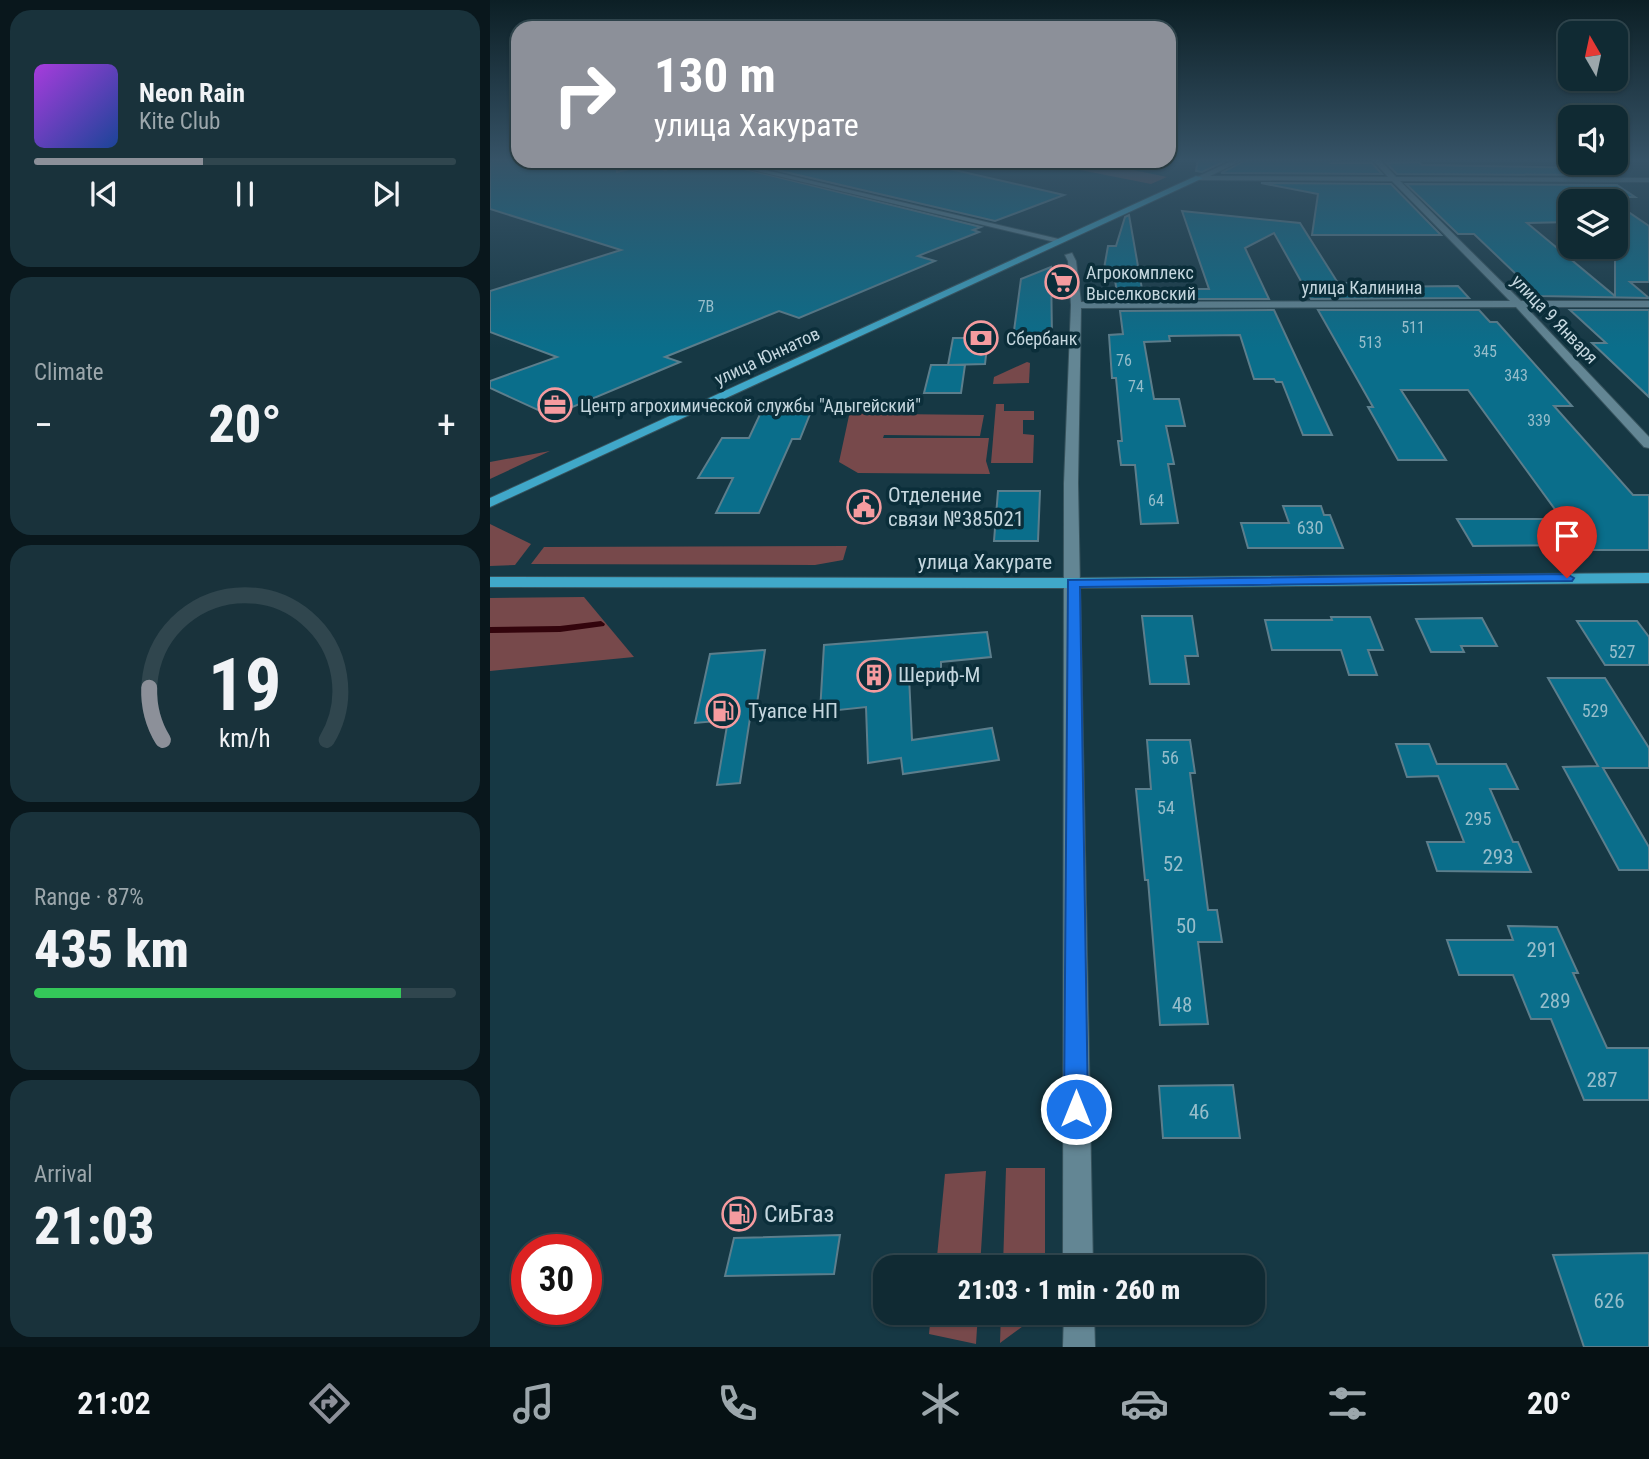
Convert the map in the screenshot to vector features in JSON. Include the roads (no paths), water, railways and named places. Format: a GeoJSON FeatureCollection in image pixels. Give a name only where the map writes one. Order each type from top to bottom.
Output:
{"type":"FeatureCollection","features":[{"type":"Feature","properties":{"kind":"main road","name":"улица Юннатов"},"geometry":{"type":"LineString","coordinates":[[490,503],[1100,222]]}},
{"type":"Feature","properties":{"kind":"main road","name":"улица Хакурате"},"geometry":{"type":"LineString","coordinates":[[491,582],[1073,583],[1649,578]]}},
{"type":"Feature","properties":{"kind":"street"},"geometry":{"type":"LineString","coordinates":[[981,222],[1059,240]]}},
{"type":"Feature","properties":{"kind":"street","name":"улица 9 Января"},"geometry":{"type":"LineString","coordinates":[[1437,222],[1518,304],[1649,444]]}},
{"type":"Feature","properties":{"kind":"street"},"geometry":{"type":"LineString","coordinates":[[1069,255],[1072,261],[1076,305],[1071,483],[1078,1255]]}},
{"type":"Feature","properties":{"kind":"street","name":"улица Калинина"},"geometry":{"type":"LineString","coordinates":[[1076,305],[1649,304]]}},
{"type":"Feature","properties":{"kind":"street"},"geometry":{"type":"LineString","coordinates":[[1079,1325],[1079,1347]]}},
{"type":"Feature","properties":{"kind":"waterway"},"geometry":{"type":"LineString","coordinates":[[490,630],[560,629],[601,624]]}},
{"type":"Feature","properties":{"kind":"place","name":"Агрокомплекс Выселковский"},"geometry":{"type":"Point","coordinates":[1062,282]}},
{"type":"Feature","properties":{"kind":"place","name":"Сбербанк"},"geometry":{"type":"Point","coordinates":[981,338]}},
{"type":"Feature","properties":{"kind":"place","name":"Центр агрохимической службы \"Адыгейский\""},"geometry":{"type":"Point","coordinates":[555,405]}},
{"type":"Feature","properties":{"kind":"place","name":"Отделение связи №385021"},"geometry":{"type":"Point","coordinates":[864,507]}},
{"type":"Feature","properties":{"kind":"place","name":"Шериф-М"},"geometry":{"type":"Point","coordinates":[874,675]}},
{"type":"Feature","properties":{"kind":"place","name":"Туапсе НП"},"geometry":{"type":"Point","coordinates":[723,711]}},
{"type":"Feature","properties":{"kind":"place","name":"СиБгаз"},"geometry":{"type":"Point","coordinates":[739,1214]}}]}
